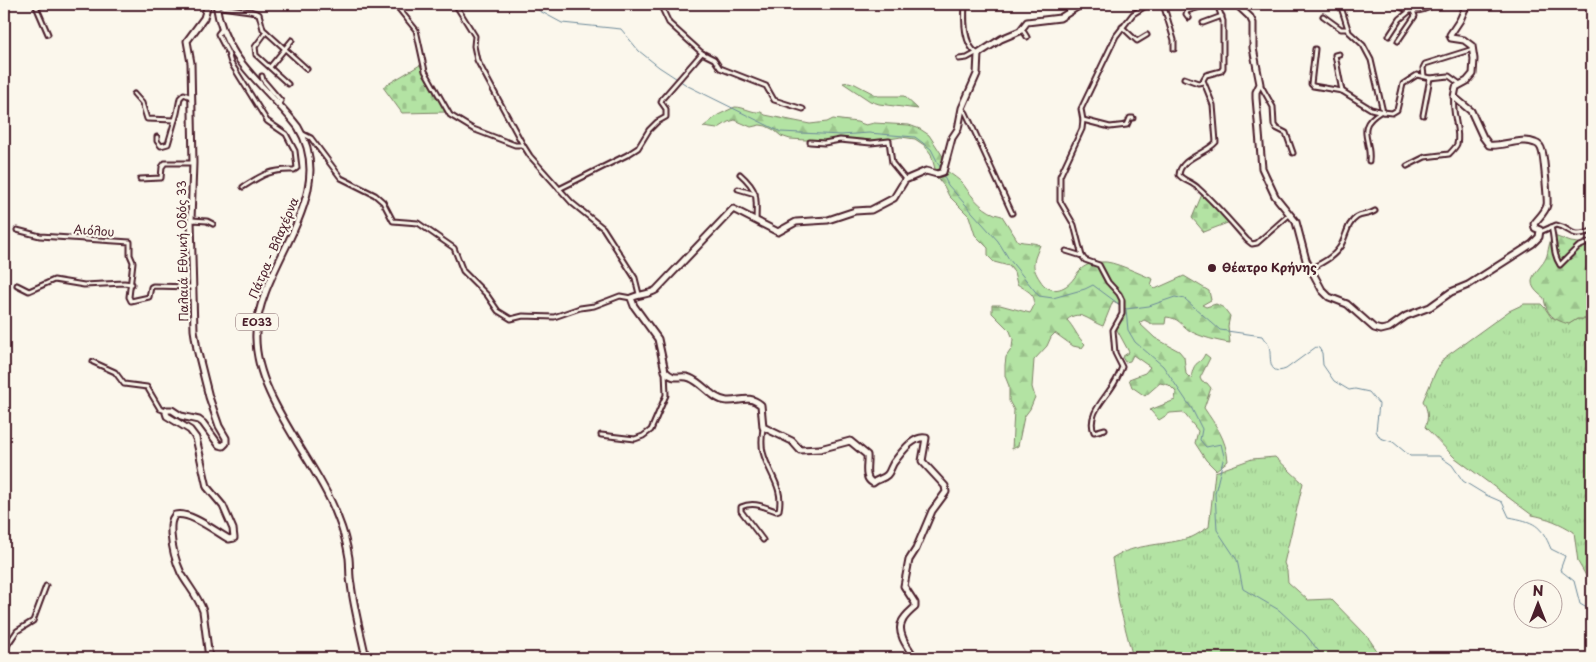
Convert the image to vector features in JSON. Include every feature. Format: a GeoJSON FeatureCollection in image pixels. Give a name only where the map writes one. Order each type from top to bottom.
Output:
{"type":"FeatureCollection","features":[{"type":"Feature","properties":{"kind":"street"},"geometry":{"type":"LineString","coordinates":[[35,4],[48,34]]}},
{"type":"Feature","properties":{"kind":"street","name":"Παλαιά Εθνική Οδός 33"},"geometry":{"type":"LineString","coordinates":[[166,411],[172,410],[181,416],[198,420],[207,426],[219,445],[223,446],[226,444],[226,438],[209,398],[197,349],[192,287],[191,220],[193,163],[191,63],[187,41],[204,18],[208,4]]}},
{"type":"Feature","properties":{"kind":"street"},"geometry":{"type":"LineString","coordinates":[[395,4],[416,30],[425,71],[450,116],[472,129],[515,145],[523,145]]}},
{"type":"Feature","properties":{"kind":"street"},"geometry":{"type":"LineString","coordinates":[[456,4],[475,36],[474,46],[477,60],[523,145],[530,156],[572,203],[603,228],[634,278],[639,294]]}},
{"type":"Feature","properties":{"kind":"street"},"geometry":{"type":"LineString","coordinates":[[660,4],[669,23],[702,53],[714,59],[720,68],[766,86],[774,100],[803,109]]}},
{"type":"Feature","properties":{"kind":"street"},"geometry":{"type":"LineString","coordinates":[[303,134],[311,138],[341,178],[375,195],[383,202],[393,221],[418,223],[454,248],[463,271],[487,295],[503,316],[511,319],[523,316],[554,317],[580,308],[594,306],[615,297],[625,296],[631,298],[656,290],[731,210],[736,210],[778,232],[796,222],[828,220],[855,211],[872,210],[894,198],[905,180],[926,171],[941,172],[952,138],[958,129],[962,108],[977,72],[977,53],[970,46],[965,23],[965,4]]}},
{"type":"Feature","properties":{"kind":"street"},"geometry":{"type":"LineString","coordinates":[[958,59],[967,58],[1022,30],[1028,22],[1064,17],[1082,4]]}},
{"type":"Feature","properties":{"kind":"street"},"geometry":{"type":"LineString","coordinates":[[1104,429],[1094,432],[1092,430],[1093,416],[1116,382],[1122,367],[1115,353],[1113,330],[1122,314],[1122,300],[1108,282],[1099,265],[1085,260],[1082,256],[1074,225],[1060,202],[1060,176],[1082,129],[1081,109],[1107,54],[1122,27],[1133,14],[1149,4]]}},
{"type":"Feature","properties":{"kind":"street"},"geometry":{"type":"LineString","coordinates":[[1163,4],[1173,38],[1174,49]]}},
{"type":"Feature","properties":{"kind":"street"},"geometry":{"type":"LineString","coordinates":[[1189,18],[1186,14],[1187,11],[1211,4]]}},
{"type":"Feature","properties":{"kind":"street"},"geometry":{"type":"LineString","coordinates":[[1217,4],[1222,16],[1224,30],[1223,70],[1206,75],[1203,78],[1213,106],[1216,142],[1184,164],[1179,170],[1180,177],[1195,184],[1246,240],[1252,244],[1257,243],[1290,214]]}},
{"type":"Feature","properties":{"kind":"street"},"geometry":{"type":"LineString","coordinates":[[1236,4],[1252,21],[1253,47],[1260,84],[1272,107],[1274,125],[1286,133],[1293,153]]}},
{"type":"Feature","properties":{"kind":"street"},"geometry":{"type":"LineString","coordinates":[[1344,4],[1340,4],[1350,34],[1364,46],[1371,60],[1381,112]]}},
{"type":"Feature","properties":{"kind":"street"},"geometry":{"type":"LineString","coordinates":[[1397,4],[1412,10],[1424,9],[1433,4]]}},
{"type":"Feature","properties":{"kind":"street"},"geometry":{"type":"LineString","coordinates":[[1407,166],[1425,157],[1450,154],[1457,144],[1458,135],[1453,108],[1454,97],[1456,87],[1467,81],[1473,74],[1473,49],[1467,42],[1451,38],[1450,35],[1462,17],[1467,4]]}},
{"type":"Feature","properties":{"kind":"street"},"geometry":{"type":"LineString","coordinates":[[219,5],[259,14],[262,26],[266,32],[307,69]]}},
{"type":"Feature","properties":{"kind":"street","name":"Πάτρα - Βλαχέρνα"},"geometry":{"type":"LineString","coordinates":[[219,5],[222,29],[239,62],[293,119],[303,134],[310,155],[310,170],[305,202],[263,297],[257,322],[256,347],[267,385],[277,408],[327,493],[338,517],[349,557],[350,583],[366,658]]}},
{"type":"Feature","properties":{"kind":"street"},"geometry":{"type":"LineString","coordinates":[[1389,36],[1400,19],[1412,10]]}},
{"type":"Feature","properties":{"kind":"street"},"geometry":{"type":"LineString","coordinates":[[1398,41],[1414,16],[1412,10]]}},
{"type":"Feature","properties":{"kind":"street"},"geometry":{"type":"LineString","coordinates":[[1203,23],[1222,16]]}},
{"type":"Feature","properties":{"kind":"street"},"geometry":{"type":"LineString","coordinates":[[1323,16],[1341,29],[1348,29]]}},
{"type":"Feature","properties":{"kind":"street"},"geometry":{"type":"LineString","coordinates":[[1122,27],[1137,41],[1147,35]]}},
{"type":"Feature","properties":{"kind":"street"},"geometry":{"type":"LineString","coordinates":[[222,29],[218,34],[228,52],[231,63],[267,121],[286,134],[295,151],[297,168],[294,170],[281,169],[263,174],[243,187]]}},
{"type":"Feature","properties":{"kind":"street"},"geometry":{"type":"LineString","coordinates":[[1022,30],[1027,37]]}},
{"type":"Feature","properties":{"kind":"street"},"geometry":{"type":"LineString","coordinates":[[266,32],[255,46],[256,56],[288,84]]}},
{"type":"Feature","properties":{"kind":"street"},"geometry":{"type":"LineString","coordinates":[[270,67],[292,40]]}},
{"type":"Feature","properties":{"kind":"street"},"geometry":{"type":"LineString","coordinates":[[1315,49],[1311,84],[1313,86],[1342,91],[1371,109],[1381,112],[1391,113],[1397,110],[1402,88],[1406,81],[1418,75],[1430,78],[1449,76],[1460,84]]}},
{"type":"Feature","properties":{"kind":"street"},"geometry":{"type":"LineString","coordinates":[[1424,76],[1423,66],[1425,64],[1473,49]]}},
{"type":"Feature","properties":{"kind":"street"},"geometry":{"type":"LineString","coordinates":[[559,189],[638,148],[649,130],[666,117],[666,109],[661,102],[662,99],[702,53]]}},
{"type":"Feature","properties":{"kind":"street"},"geometry":{"type":"LineString","coordinates":[[1339,54],[1335,55],[1342,91]]}},
{"type":"Feature","properties":{"kind":"street"},"geometry":{"type":"LineString","coordinates":[[262,76],[263,80],[281,101],[278,104]]}},
{"type":"Feature","properties":{"kind":"street"},"geometry":{"type":"LineString","coordinates":[[1184,78],[1198,83],[1203,82]]}},
{"type":"Feature","properties":{"kind":"street"},"geometry":{"type":"LineString","coordinates":[[1423,115],[1430,78]]}},
{"type":"Feature","properties":{"kind":"street"},"geometry":{"type":"LineString","coordinates":[[1260,84],[1256,92],[1256,98],[1262,168],[1275,196],[1298,227],[1306,260],[1322,290],[1329,297],[1347,304],[1374,328],[1384,330],[1409,315],[1430,307],[1451,292],[1468,285],[1488,271],[1511,259],[1537,239],[1540,232],[1551,227],[1558,225],[1572,234],[1578,235],[1592,232]]}},
{"type":"Feature","properties":{"kind":"street"},"geometry":{"type":"LineString","coordinates":[[134,94],[142,103],[146,119],[175,120]]}},
{"type":"Feature","properties":{"kind":"street"},"geometry":{"type":"LineString","coordinates":[[157,137],[157,141],[161,146],[168,144],[181,96],[186,94],[191,97]]}},
{"type":"Feature","properties":{"kind":"street"},"geometry":{"type":"LineString","coordinates":[[1454,97],[1471,111],[1483,137],[1489,145],[1530,142],[1538,144],[1540,147],[1544,160],[1548,199],[1544,211],[1534,224],[1535,228],[1540,232]]}},
{"type":"Feature","properties":{"kind":"street"},"geometry":{"type":"LineString","coordinates":[[962,108],[1012,214]]}},
{"type":"Feature","properties":{"kind":"street"},"geometry":{"type":"LineString","coordinates":[[1369,161],[1365,128],[1372,118],[1381,112]]}},
{"type":"Feature","properties":{"kind":"street"},"geometry":{"type":"LineString","coordinates":[[1083,120],[1114,127],[1126,125],[1130,118],[1133,118]]}},
{"type":"Feature","properties":{"kind":"street"},"geometry":{"type":"LineString","coordinates":[[810,142],[824,143],[840,140],[871,143],[888,141],[892,163],[905,180]]}},
{"type":"Feature","properties":{"kind":"street"},"geometry":{"type":"LineString","coordinates":[[140,179],[161,178],[162,167],[165,163],[193,163]]}},
{"type":"Feature","properties":{"kind":"street"},"geometry":{"type":"LineString","coordinates":[[740,174],[753,186],[756,220]]}},
{"type":"Feature","properties":{"kind":"street"},"geometry":{"type":"LineString","coordinates":[[738,189],[755,194]]}},
{"type":"Feature","properties":{"kind":"street"},"geometry":{"type":"LineString","coordinates":[[1311,268],[1324,262],[1334,254],[1343,241],[1346,230],[1356,218],[1375,211]]}},
{"type":"Feature","properties":{"kind":"street"},"geometry":{"type":"LineString","coordinates":[[191,220],[208,221],[213,224]]}},
{"type":"Feature","properties":{"kind":"street"},"geometry":{"type":"LineString","coordinates":[[1551,227],[1554,238],[1555,257],[1560,265],[1578,247],[1592,241]]}},
{"type":"Feature","properties":{"kind":"street","name":"Αιόλου"},"geometry":{"type":"LineString","coordinates":[[16,230],[40,236],[130,242],[130,255],[133,262],[132,284],[129,297],[131,301],[149,297],[153,286],[192,287]]}},
{"type":"Feature","properties":{"kind":"street"},"geometry":{"type":"LineString","coordinates":[[1066,251],[1082,256]]}},
{"type":"Feature","properties":{"kind":"street"},"geometry":{"type":"LineString","coordinates":[[17,285],[30,291],[54,280],[84,285],[132,284]]}},
{"type":"Feature","properties":{"kind":"street"},"geometry":{"type":"LineString","coordinates":[[601,435],[634,439],[643,436],[651,430],[666,395],[665,371],[658,339],[634,306],[631,298]]}},
{"type":"Feature","properties":{"kind":"street"},"geometry":{"type":"LineString","coordinates":[[94,362],[115,372],[124,384],[147,387],[160,408],[166,411],[167,416],[190,430],[196,438],[207,487],[223,506],[234,533],[234,538],[229,539],[215,530],[181,514],[175,515],[171,521],[175,557],[181,573],[203,611],[209,658]]}},
{"type":"Feature","properties":{"kind":"street"},"geometry":{"type":"LineString","coordinates":[[665,371],[673,377],[689,378],[726,401],[749,399],[755,400],[761,405],[763,451],[778,485],[779,510],[776,511],[762,505],[746,504],[740,511],[763,540]]}},
{"type":"Feature","properties":{"kind":"street"},"geometry":{"type":"LineString","coordinates":[[763,427],[792,441],[800,450],[820,449],[850,441],[867,455],[867,476],[869,481],[873,483],[888,474],[896,459],[913,441],[926,438],[922,461],[945,486],[946,492],[932,511],[916,549],[909,560],[907,576],[904,582],[904,586],[915,603],[915,607],[902,621],[901,631],[905,643],[915,658]]}},
{"type":"Feature","properties":{"kind":"street"},"geometry":{"type":"LineString","coordinates":[[4,650],[17,631],[33,621],[46,586]]}},
{"type":"Feature","properties":{"kind":"green space"},"geometry":{"type":"Polygon","coordinates":[[[420,65],[447,112],[402,113],[383,87],[420,65]]]}},
{"type":"Feature","properties":{"kind":"green space"},"geometry":{"type":"Polygon","coordinates":[[[849,82],[878,96],[904,96],[918,109],[870,101],[843,83],[849,82]]]}},
{"type":"Feature","properties":{"kind":"green space"},"geometry":{"type":"Polygon","coordinates":[[[735,107],[810,124],[827,122],[833,119],[866,125],[874,123],[909,125],[929,135],[944,158],[942,167],[939,170],[935,169],[931,154],[924,145],[915,139],[901,137],[884,140],[857,140],[848,138],[821,141],[790,139],[781,136],[766,126],[751,127],[735,120],[717,129],[703,127],[718,115],[735,107]]]}},
{"type":"Feature","properties":{"kind":"green space"},"geometry":{"type":"Polygon","coordinates":[[[947,171],[961,182],[984,208],[1002,216],[1018,241],[1040,245],[1034,267],[1040,280],[1048,288],[1057,290],[1062,288],[1086,266],[1096,262],[1107,262],[1120,265],[1153,279],[1151,285],[1155,289],[1184,276],[1209,291],[1211,300],[1202,305],[1206,307],[1216,304],[1224,308],[1230,316],[1228,326],[1230,343],[1209,339],[1194,333],[1177,320],[1166,317],[1165,324],[1152,324],[1144,320],[1139,323],[1155,338],[1179,351],[1184,357],[1186,374],[1191,379],[1195,365],[1205,354],[1210,358],[1200,378],[1202,382],[1207,383],[1211,388],[1204,408],[1223,439],[1228,461],[1216,470],[1206,460],[1195,443],[1198,431],[1183,412],[1170,413],[1159,420],[1150,410],[1175,400],[1176,392],[1169,385],[1160,383],[1145,396],[1132,387],[1129,379],[1145,373],[1150,367],[1133,355],[1130,361],[1125,362],[1122,357],[1129,352],[1116,328],[1123,309],[1113,301],[1103,326],[1085,317],[1076,315],[1067,320],[1085,344],[1082,348],[1073,346],[1055,333],[1047,346],[1034,360],[1032,387],[1035,397],[1024,417],[1018,446],[1012,449],[1014,410],[1009,401],[1009,386],[1005,376],[1005,365],[1006,357],[1012,348],[1013,339],[1010,331],[992,313],[992,305],[1000,305],[1030,313],[1034,298],[1017,284],[1014,272],[1009,266],[994,262],[988,256],[988,248],[975,235],[969,216],[949,196],[935,175],[947,171]]]}},
{"type":"Feature","properties":{"kind":"green space"},"geometry":{"type":"Polygon","coordinates":[[[1203,192],[1230,222],[1204,232],[1192,218],[1203,192]]]}},
{"type":"Feature","properties":{"kind":"green space"},"geometry":{"type":"Polygon","coordinates":[[[1554,236],[1571,242],[1592,245],[1592,319],[1577,319],[1569,324],[1551,316],[1546,308],[1544,298],[1533,287],[1533,276],[1546,258],[1554,236]]]}},
{"type":"Feature","properties":{"kind":"green space"},"geometry":{"type":"Polygon","coordinates":[[[1524,304],[1541,304],[1551,317],[1569,324],[1577,319],[1592,319],[1592,586],[1578,562],[1574,532],[1554,521],[1532,515],[1454,457],[1425,427],[1427,414],[1423,401],[1444,358],[1509,311],[1524,304]]]}},
{"type":"Feature","properties":{"kind":"green space"},"geometry":{"type":"Polygon","coordinates":[[[1275,457],[1303,483],[1284,563],[1288,582],[1308,600],[1331,599],[1367,636],[1382,658],[1133,658],[1119,604],[1112,558],[1141,547],[1192,537],[1209,527],[1215,472],[1252,459],[1275,457]]]}},
{"type":"Feature","properties":{"kind":"waterway"},"geometry":{"type":"LineString","coordinates":[[532,4],[538,10],[562,23],[621,29],[639,51],[688,86],[781,132],[841,135],[869,133],[915,137],[931,149],[941,169]]}},
{"type":"Feature","properties":{"kind":"waterway"},"geometry":{"type":"LineString","coordinates":[[942,173],[948,185],[998,241],[1009,259],[1039,296],[1053,298],[1093,285],[1120,305]]}},
{"type":"Feature","properties":{"kind":"waterway"},"geometry":{"type":"LineString","coordinates":[[1123,307],[1126,309],[1149,306],[1175,297],[1185,299],[1220,330],[1262,336],[1269,346],[1271,364],[1275,370],[1286,369],[1316,347],[1319,348],[1322,353],[1323,365],[1334,381],[1349,390],[1355,389],[1369,392],[1379,404],[1376,431],[1380,438],[1393,442],[1410,456],[1439,456],[1452,465],[1463,481],[1502,502],[1509,517],[1531,523],[1540,529],[1551,549],[1565,556],[1560,570],[1574,581],[1580,604],[1592,611]]}},
{"type":"Feature","properties":{"kind":"waterway"},"geometry":{"type":"LineString","coordinates":[[1126,310],[1128,330],[1135,342],[1163,366],[1192,409],[1202,429],[1200,440],[1206,447],[1221,444],[1224,456],[1215,493],[1217,530],[1237,560],[1243,589],[1279,610],[1306,635],[1324,658]]}},
{"type":"Feature","properties":{"kind":"place","name":"Θέατρο Κρήνης"},"geometry":{"type":"Point","coordinates":[1212,268]}}]}
